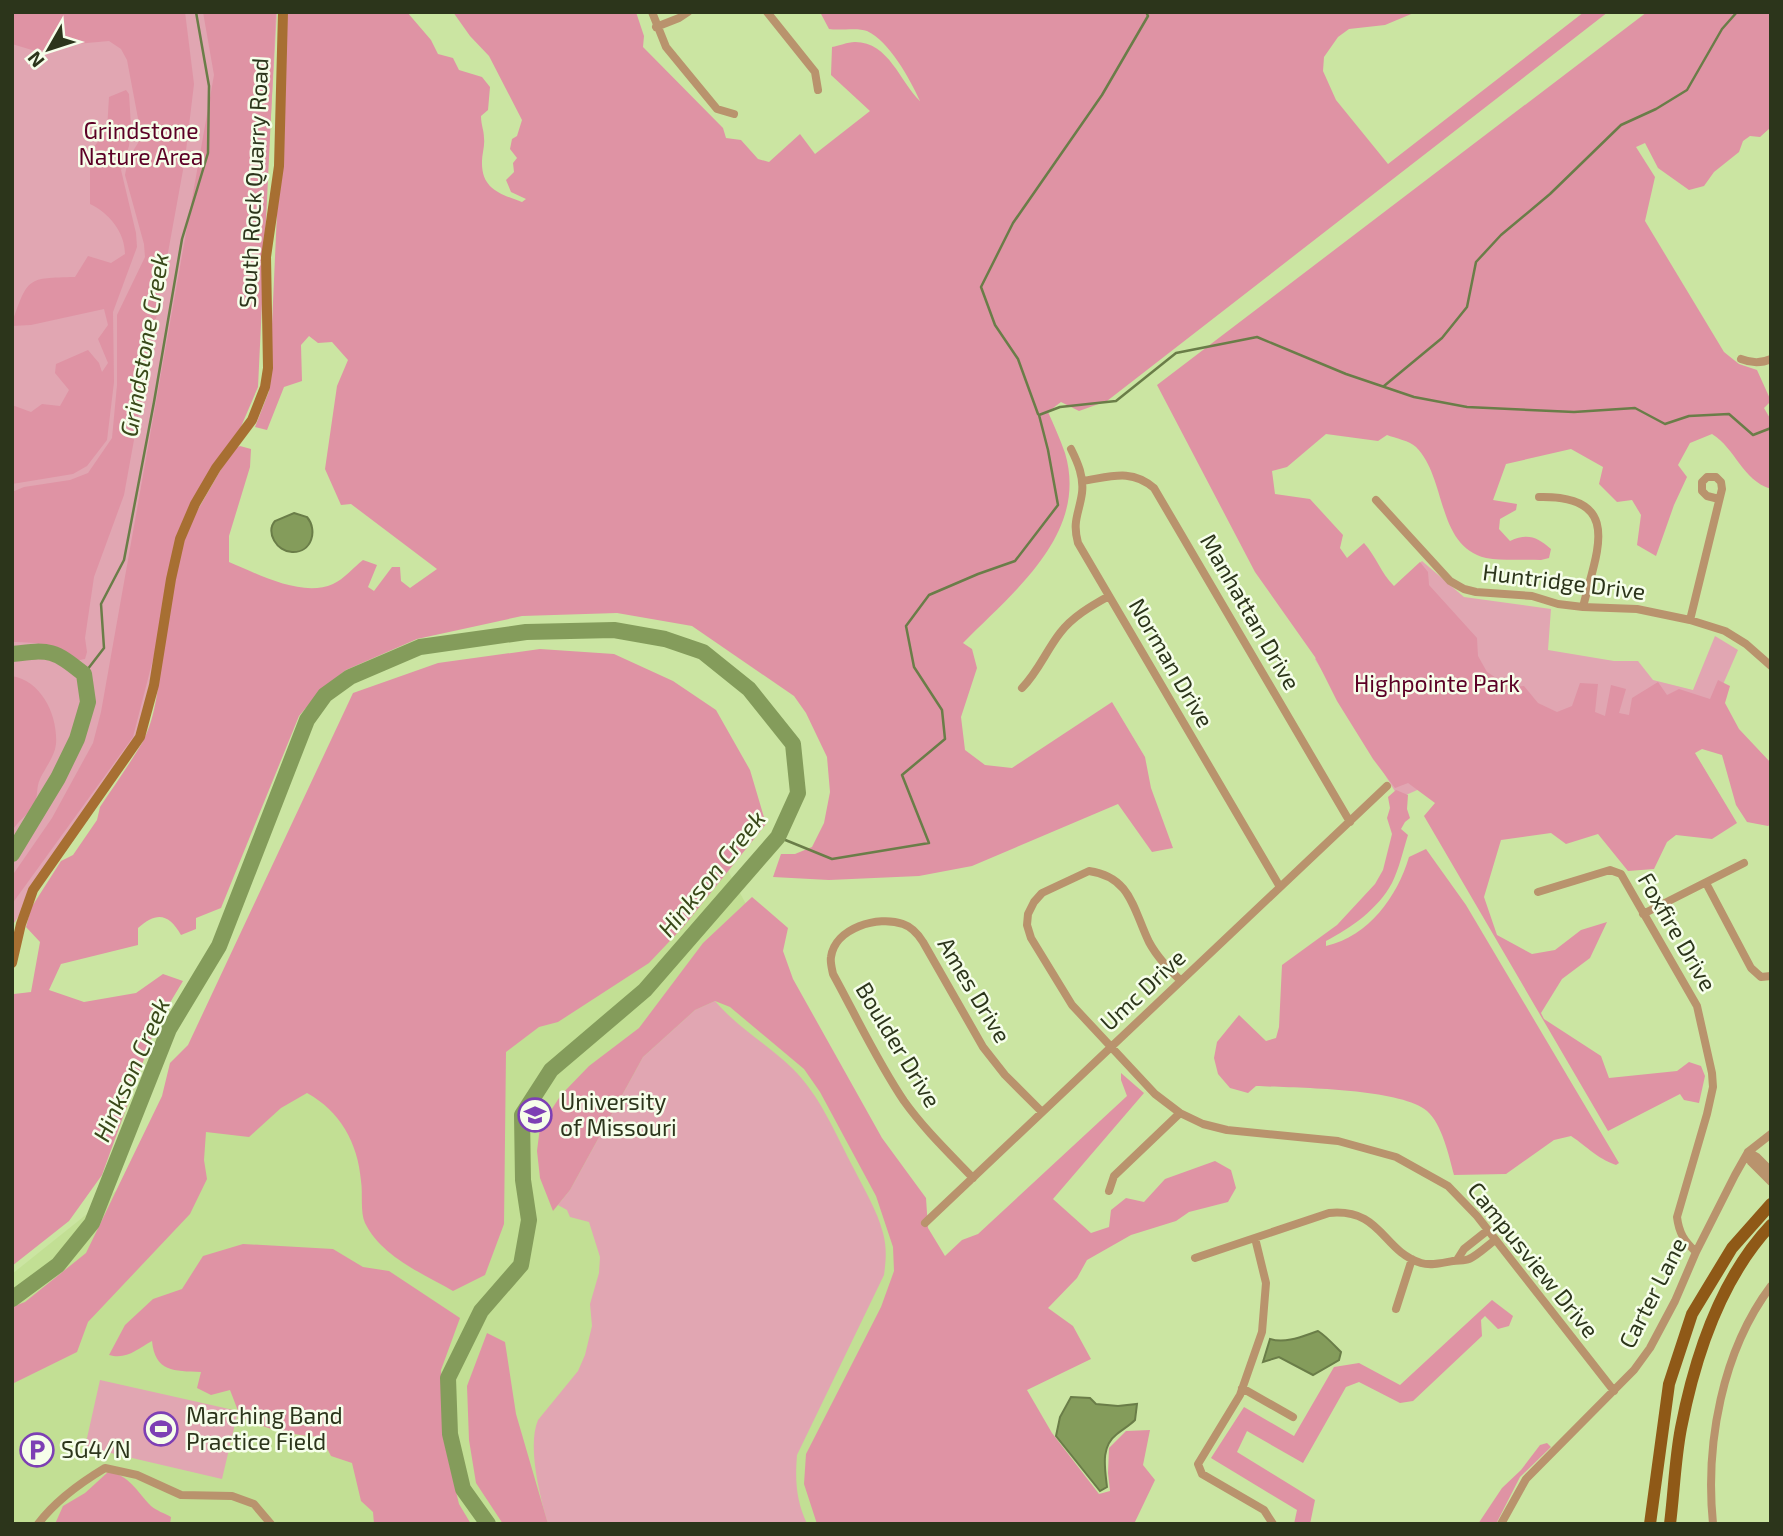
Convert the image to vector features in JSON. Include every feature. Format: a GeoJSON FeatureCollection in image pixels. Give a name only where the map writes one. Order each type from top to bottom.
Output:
{"type":"FeatureCollection","features":[{"type":"Feature","properties":{"kind":"main road"},"geometry":{"type":"LineString","coordinates":[[1650,1524],[1669,1384],[1692,1314],[1732,1248],[1771,1204]]}},
{"type":"Feature","properties":{"kind":"main road"},"geometry":{"type":"LineString","coordinates":[[1760,1236],[1761,1229],[1771,1217]]}},
{"type":"Feature","properties":{"kind":"main road"},"geometry":{"type":"LineString","coordinates":[[1670,1524],[1681,1429],[1698,1356],[1727,1286],[1771,1224]]}},
{"type":"Feature","properties":{"kind":"street","name":"South Rock Quarry Road"},"geometry":{"type":"LineString","coordinates":[[12,963],[21,924],[33,890],[139,737],[154,685],[180,539],[195,503],[216,468],[252,420],[265,387],[268,368],[265,257],[279,166],[283,12]]}},
{"type":"Feature","properties":{"kind":"street"},"geometry":{"type":"LineString","coordinates":[[652,12],[666,47],[717,109],[734,114]]}},
{"type":"Feature","properties":{"kind":"street"},"geometry":{"type":"LineString","coordinates":[[656,27],[688,12]]}},
{"type":"Feature","properties":{"kind":"street"},"geometry":{"type":"LineString","coordinates":[[767,12],[815,72],[818,90]]}},
{"type":"Feature","properties":{"kind":"street"},"geometry":{"type":"LineString","coordinates":[[1741,359],[1751,363],[1771,359]]}},
{"type":"Feature","properties":{"kind":"street","name":"Norman Drive"},"geometry":{"type":"LineString","coordinates":[[1072,449],[1082,481],[1074,531],[1078,543],[1280,887]]}},
{"type":"Feature","properties":{"kind":"street","name":"Manhattan Drive"},"geometry":{"type":"LineString","coordinates":[[1082,481],[1122,475],[1134,476],[1145,480],[1154,488],[1350,822]]}},
{"type":"Feature","properties":{"kind":"street"},"geometry":{"type":"LineString","coordinates":[[1539,497],[1576,500],[1591,511],[1597,521],[1599,540],[1583,607]]}},
{"type":"Feature","properties":{"kind":"street"},"geometry":{"type":"LineString","coordinates":[[1690,620],[1719,499]]}},
{"type":"Feature","properties":{"kind":"street","name":"Huntridge Drive"},"geometry":{"type":"LineString","coordinates":[[1376,500],[1450,581],[1464,589],[1532,596],[1558,604],[1583,607],[1637,608],[1690,620],[1725,631],[1746,644],[1771,666]]}},
{"type":"Feature","properties":{"kind":"street"},"geometry":{"type":"LineString","coordinates":[[1022,688],[1034,675],[1062,630],[1108,596]]}},
{"type":"Feature","properties":{"kind":"street","name":"Umc Drive"},"geometry":{"type":"LineString","coordinates":[[925,1223],[1387,786]]}},
{"type":"Feature","properties":{"kind":"street"},"geometry":{"type":"LineString","coordinates":[[1643,914],[1744,863]]}},
{"type":"Feature","properties":{"kind":"street","name":"Foxfire Drive"},"geometry":{"type":"LineString","coordinates":[[1538,892],[1610,870],[1616,871],[1626,880],[1643,914],[1698,1006],[1713,1087],[1677,1217],[1679,1231],[1685,1242],[1696,1252]]}},
{"type":"Feature","properties":{"kind":"street","name":"Campusview Drive"},"geometry":{"type":"LineString","coordinates":[[1181,981],[1156,953],[1128,895],[1122,885],[1112,877],[1088,871],[1042,893],[1028,914],[1027,925],[1031,938],[1072,1005],[1154,1094],[1180,1113],[1203,1124],[1227,1130],[1338,1141],[1396,1157],[1448,1186],[1488,1230],[1614,1391]]}},
{"type":"Feature","properties":{"kind":"street"},"geometry":{"type":"LineString","coordinates":[[1706,883],[1751,968],[1761,977],[1771,976]]}},
{"type":"Feature","properties":{"kind":"street","name":"Ames Drive"},"geometry":{"type":"LineString","coordinates":[[858,926],[886,921],[903,923],[915,930],[983,1047],[1005,1075],[1042,1112]]}},
{"type":"Feature","properties":{"kind":"street","name":"Boulder Drive"},"geometry":{"type":"LineString","coordinates":[[858,926],[847,932],[835,945],[831,958],[833,974],[905,1103],[921,1124],[973,1178]]}},
{"type":"Feature","properties":{"kind":"street"},"geometry":{"type":"LineString","coordinates":[[1109,1191],[1114,1176],[1180,1113]]}},
{"type":"Feature","properties":{"kind":"street","name":"Carter Lane"},"geometry":{"type":"LineString","coordinates":[[1501,1524],[1526,1479],[1634,1370],[1650,1348],[1748,1152],[1771,1134]]}},
{"type":"Feature","properties":{"kind":"street"},"geometry":{"type":"LineString","coordinates":[[1748,1152],[1771,1171]]}},
{"type":"Feature","properties":{"kind":"street"},"geometry":{"type":"LineString","coordinates":[[1748,1152],[1751,1162],[1771,1182]]}},
{"type":"Feature","properties":{"kind":"street"},"geometry":{"type":"LineString","coordinates":[[1195,1258],[1329,1213],[1345,1211],[1372,1223],[1412,1259],[1423,1264],[1469,1259],[1495,1240]]}},
{"type":"Feature","properties":{"kind":"street"},"geometry":{"type":"LineString","coordinates":[[1457,1261],[1464,1250],[1488,1230]]}},
{"type":"Feature","properties":{"kind":"street"},"geometry":{"type":"LineString","coordinates":[[1255,1238],[1266,1283],[1262,1332],[1232,1410],[1200,1459],[1199,1470],[1207,1478],[1264,1510],[1273,1524]]}},
{"type":"Feature","properties":{"kind":"street"},"geometry":{"type":"LineString","coordinates":[[1395,1309],[1412,1259]]}},
{"type":"Feature","properties":{"kind":"street"},"geometry":{"type":"LineString","coordinates":[[1713,1524],[1712,1473],[1719,1406],[1737,1347],[1753,1312],[1771,1286]]}},
{"type":"Feature","properties":{"kind":"street"},"geometry":{"type":"LineString","coordinates":[[1242,1388],[1293,1417]]}},
{"type":"Feature","properties":{"kind":"street"},"geometry":{"type":"LineString","coordinates":[[38,1524],[47,1512],[77,1485],[105,1468],[136,1475],[181,1495],[232,1496],[254,1504],[271,1524]]}},
{"type":"Feature","properties":{"kind":"shaded area"},"geometry":{"type":"Polygon","coordinates":[[[294,513],[307,517],[312,534],[304,549],[292,552],[277,545],[271,530],[275,521],[294,513]]]}},
{"type":"Feature","properties":{"kind":"shaded area","name":"University of Missouri"},"geometry":{"type":"Polygon","coordinates":[[[664,752],[1080,1524],[12,1524],[12,1274],[664,752]]]}},
{"type":"Feature","properties":{"kind":"shaded area"},"geometry":{"type":"Polygon","coordinates":[[[1318,1331],[1341,1352],[1339,1360],[1313,1375],[1279,1357],[1263,1362],[1270,1339],[1288,1340],[1318,1331]]]}},
{"type":"Feature","properties":{"kind":"shaded area"},"geometry":{"type":"Polygon","coordinates":[[[1071,1397],[1090,1398],[1096,1404],[1137,1404],[1135,1420],[1108,1445],[1105,1458],[1107,1487],[1100,1491],[1056,1436],[1060,1417],[1071,1397]]]}},
{"type":"Feature","properties":{"kind":"green space","name":"Grindstone Nature Area"},"geometry":{"type":"Polygon","coordinates":[[[12,12],[277,12],[255,387],[181,540],[136,744],[12,926],[12,12]]]}},
{"type":"Feature","properties":{"kind":"green space"},"geometry":{"type":"Polygon","coordinates":[[[12,12],[185,12],[194,84],[185,159],[124,495],[94,577],[85,638],[85,659],[75,661],[60,650],[46,645],[12,642],[12,492],[24,487],[70,480],[88,473],[112,438],[117,385],[117,315],[145,257],[144,244],[125,175],[128,159],[138,143],[140,129],[127,60],[121,49],[109,41],[76,44],[53,50],[32,50],[12,44],[12,12]]]}},
{"type":"Feature","properties":{"kind":"green space"},"geometry":{"type":"Polygon","coordinates":[[[203,12],[276,12],[258,387],[237,436],[189,525],[232,450],[240,446],[251,449],[250,467],[229,536],[229,562],[280,583],[321,588],[345,576],[363,560],[377,565],[368,587],[374,591],[392,567],[400,567],[401,581],[410,588],[437,569],[351,504],[341,505],[325,469],[337,386],[348,360],[332,342],[318,343],[309,336],[301,345],[302,381],[284,387],[267,430],[255,427],[269,391],[286,12],[407,12],[431,40],[438,54],[453,58],[459,70],[482,77],[490,87],[488,110],[481,116],[485,178],[493,189],[522,202],[526,199],[511,192],[506,180],[514,172],[513,163],[517,158],[510,149],[522,120],[489,56],[453,12],[636,12],[644,36],[643,47],[723,128],[726,138],[741,140],[758,159],[769,162],[800,134],[815,154],[870,111],[831,75],[832,47],[855,42],[877,49],[893,64],[920,101],[905,72],[883,43],[867,31],[829,29],[820,12],[1416,12],[1385,25],[1349,29],[1338,37],[1324,57],[1323,71],[1336,100],[1388,164],[1584,12],[1608,12],[1107,401],[1079,411],[1061,402],[1048,412],[1065,453],[1070,482],[1066,510],[1042,559],[1024,582],[963,643],[972,649],[977,668],[961,717],[965,750],[985,765],[1012,768],[1112,702],[1145,757],[1151,788],[1173,848],[1152,852],[1118,804],[972,866],[919,876],[829,880],[773,877],[781,854],[795,854],[812,847],[824,823],[830,792],[827,757],[806,713],[794,696],[692,626],[617,613],[522,616],[417,639],[346,670],[321,690],[299,716],[221,908],[196,918],[196,929],[181,935],[167,919],[151,919],[138,928],[138,945],[61,964],[49,990],[84,1002],[136,993],[163,974],[183,981],[156,1026],[102,1175],[69,1221],[12,1266],[12,1001],[14,994],[31,992],[40,942],[26,927],[31,908],[61,861],[73,855],[97,820],[100,807],[147,732],[158,689],[160,632],[133,737],[12,904],[12,876],[52,818],[93,743],[101,712],[214,75],[203,12]]]}},
{"type":"Feature","properties":{"kind":"green space"},"geometry":{"type":"Polygon","coordinates":[[[1647,12],[1771,12],[1770,128],[1760,137],[1750,136],[1743,141],[1739,152],[1714,172],[1704,186],[1689,190],[1658,168],[1645,143],[1636,147],[1655,177],[1645,221],[1724,352],[1739,364],[1757,370],[1771,401],[1764,408],[1771,420],[1771,489],[1753,479],[1712,434],[1690,443],[1678,465],[1687,477],[1656,556],[1637,545],[1641,515],[1632,500],[1617,502],[1599,484],[1603,467],[1571,449],[1506,464],[1493,500],[1517,504],[1516,510],[1500,519],[1499,529],[1510,541],[1522,537],[1532,538],[1551,549],[1549,558],[1541,560],[1499,559],[1486,558],[1470,551],[1458,540],[1450,526],[1426,460],[1416,447],[1406,441],[1387,435],[1378,441],[1326,434],[1287,467],[1272,471],[1275,494],[1310,499],[1343,535],[1340,548],[1347,558],[1364,543],[1394,586],[1420,562],[1428,572],[1429,585],[1477,638],[1478,656],[1487,672],[1510,687],[1524,686],[1538,703],[1557,712],[1572,706],[1580,683],[1598,684],[1595,712],[1605,716],[1611,685],[1626,689],[1619,713],[1629,715],[1632,698],[1658,682],[1667,695],[1679,689],[1710,699],[1718,680],[1730,686],[1725,703],[1739,729],[1771,763],[1771,824],[1768,826],[1747,822],[1736,805],[1722,755],[1702,749],[1695,753],[1737,823],[1712,839],[1676,835],[1667,842],[1654,869],[1628,871],[1598,834],[1566,844],[1551,833],[1501,840],[1484,897],[1497,935],[1532,954],[1555,950],[1581,930],[1607,922],[1590,958],[1562,979],[1541,1013],[1544,1019],[1601,1056],[1609,1078],[1677,1071],[1689,1062],[1701,1066],[1705,1076],[1699,1103],[1684,1100],[1680,1094],[1608,1131],[1424,816],[1435,803],[1408,783],[1395,788],[1373,759],[1337,701],[1315,657],[1255,572],[1157,385],[1647,12]]]}},
{"type":"Feature","properties":{"kind":"green space"},"geometry":{"type":"Polygon","coordinates":[[[126,90],[129,94],[131,126],[129,146],[121,170],[137,247],[113,312],[114,382],[107,440],[87,466],[73,474],[12,484],[12,405],[31,412],[42,404],[60,406],[69,390],[55,373],[56,364],[88,350],[99,363],[102,372],[108,363],[98,339],[108,325],[104,309],[31,325],[12,326],[12,323],[26,288],[32,283],[47,278],[75,277],[88,256],[111,263],[125,254],[122,238],[115,224],[90,204],[90,152],[107,130],[109,97],[126,90]]]}},
{"type":"Feature","properties":{"kind":"green space","name":"Highpointe Park"},"geometry":{"type":"Polygon","coordinates":[[[1422,561],[1464,597],[1551,609],[1548,650],[1614,661],[1638,661],[1653,680],[1693,690],[1715,636],[1738,650],[1694,751],[1463,770],[1399,798],[1315,659],[1422,561]]]}},
{"type":"Feature","properties":{"kind":"green space"},"geometry":{"type":"Polygon","coordinates":[[[540,649],[614,654],[673,681],[716,710],[750,770],[766,824],[684,926],[649,963],[558,1022],[539,1027],[506,1052],[504,1224],[485,1275],[453,1291],[392,1255],[372,1235],[363,1219],[362,1186],[351,1141],[329,1109],[307,1093],[281,1108],[249,1137],[206,1132],[204,1160],[207,1179],[190,1214],[88,1322],[77,1352],[12,1384],[12,1307],[25,1302],[86,1253],[162,1096],[170,1063],[188,1045],[353,693],[438,663],[540,649]]]}},
{"type":"Feature","properties":{"kind":"green space"},"geometry":{"type":"Polygon","coordinates":[[[12,676],[32,685],[46,701],[54,722],[56,744],[39,782],[34,806],[12,831],[12,676]]]}},
{"type":"Feature","properties":{"kind":"green space"},"geometry":{"type":"Polygon","coordinates":[[[1396,790],[1408,795],[1407,809],[1410,818],[1401,829],[1408,835],[1394,878],[1372,909],[1326,941],[1326,946],[1341,941],[1368,924],[1389,900],[1409,857],[1426,849],[1466,905],[1619,1163],[1616,1165],[1571,1136],[1554,1140],[1506,1174],[1454,1175],[1437,1124],[1427,1111],[1413,1103],[1371,1094],[1320,1089],[1256,1086],[1248,1093],[1230,1088],[1218,1074],[1214,1058],[1217,1042],[1239,1015],[1266,1041],[1276,1038],[1282,965],[1337,925],[1375,884],[1383,870],[1392,834],[1387,818],[1390,808],[1388,797],[1396,790]]]}},
{"type":"Feature","properties":{"kind":"green space"},"geometry":{"type":"Polygon","coordinates":[[[752,897],[788,928],[783,951],[793,979],[882,1138],[926,1198],[928,1228],[945,1256],[962,1240],[978,1234],[1127,1096],[1121,1073],[1144,1093],[1053,1199],[1091,1233],[1109,1227],[1111,1210],[1126,1198],[1144,1202],[1165,1179],[1215,1161],[1231,1170],[1236,1188],[1228,1202],[1189,1212],[1176,1221],[1131,1235],[1087,1260],[1077,1278],[1048,1308],[1073,1326],[1091,1359],[1027,1390],[1052,1433],[1099,1494],[1110,1491],[1109,1448],[1126,1431],[1150,1430],[1143,1465],[1155,1480],[1134,1524],[817,1524],[804,1484],[806,1454],[881,1307],[894,1271],[893,1247],[876,1196],[820,1092],[804,1069],[730,1007],[715,1001],[695,1010],[643,1057],[570,1190],[553,1211],[540,1178],[537,1151],[540,1127],[561,1095],[589,1066],[639,1028],[703,943],[752,897]]]}},
{"type":"Feature","properties":{"kind":"green space"},"geometry":{"type":"Polygon","coordinates":[[[715,1001],[792,1068],[811,1090],[870,1200],[884,1238],[884,1275],[797,1455],[797,1490],[807,1524],[548,1524],[536,1472],[535,1431],[538,1420],[578,1371],[585,1355],[592,1326],[590,1304],[599,1273],[600,1257],[589,1222],[570,1217],[567,1210],[558,1205],[570,1190],[643,1057],[695,1010],[715,1001]]]}},
{"type":"Feature","properties":{"kind":"green space"},"geometry":{"type":"Polygon","coordinates":[[[243,1244],[333,1249],[363,1267],[389,1271],[460,1318],[441,1370],[443,1437],[459,1504],[471,1524],[374,1524],[373,1512],[361,1501],[352,1463],[331,1456],[321,1437],[279,1431],[240,1416],[230,1390],[211,1395],[197,1388],[201,1372],[168,1368],[157,1359],[152,1341],[127,1355],[109,1355],[125,1325],[153,1299],[182,1289],[203,1256],[243,1244]]]}},
{"type":"Feature","properties":{"kind":"green space"},"geometry":{"type":"Polygon","coordinates":[[[1492,1300],[1513,1316],[1509,1326],[1498,1329],[1485,1316],[1481,1320],[1482,1336],[1413,1401],[1400,1403],[1359,1382],[1346,1387],[1303,1463],[1247,1431],[1237,1452],[1315,1500],[1310,1524],[1294,1524],[1297,1510],[1211,1458],[1244,1407],[1294,1436],[1334,1367],[1359,1363],[1400,1385],[1492,1300]]]}},
{"type":"Feature","properties":{"kind":"green space"},"geometry":{"type":"Polygon","coordinates":[[[487,1333],[505,1342],[516,1414],[548,1524],[503,1524],[476,1483],[469,1440],[467,1386],[487,1333]]]}},
{"type":"Feature","properties":{"kind":"green space","name":"Marching Band Practice Field"},"geometry":{"type":"Polygon","coordinates":[[[100,1380],[238,1411],[222,1479],[85,1447],[100,1380]]]}},
{"type":"Feature","properties":{"kind":"green space"},"geometry":{"type":"Polygon","coordinates":[[[1547,1443],[1551,1447],[1520,1477],[1496,1524],[1478,1524],[1502,1488],[1521,1470],[1540,1445],[1547,1443]]]}},
{"type":"Feature","properties":{"kind":"green space"},"geometry":{"type":"Polygon","coordinates":[[[108,1472],[122,1476],[132,1484],[151,1506],[171,1517],[170,1524],[55,1524],[63,1506],[85,1493],[108,1472]]]}},
{"type":"Feature","properties":{"kind":"waterway","name":"Grindstone Creek"},"geometry":{"type":"LineString","coordinates":[[84,674],[104,648],[101,604],[124,560],[182,239],[208,153],[209,86],[196,12]]}},
{"type":"Feature","properties":{"kind":"waterway"},"geometry":{"type":"LineString","coordinates":[[1038,414],[1018,359],[995,325],[981,287],[1013,223],[1102,95],[1148,16],[1146,12]]}},
{"type":"Feature","properties":{"kind":"waterway"},"geometry":{"type":"LineString","coordinates":[[1384,386],[1442,338],[1467,307],[1476,262],[1501,235],[1550,194],[1621,125],[1656,109],[1687,90],[1722,29],[1737,12]]}},
{"type":"Feature","properties":{"kind":"waterway"},"geometry":{"type":"LineString","coordinates":[[778,837],[832,859],[929,843],[902,775],[945,739],[942,710],[914,667],[906,626],[929,595],[1015,561],[1058,505],[1039,415],[1060,407],[1116,401],[1176,353],[1257,337],[1346,374],[1414,397],[1467,407],[1574,412],[1635,408],[1665,424],[1689,416],[1729,414],[1753,435],[1771,428]]}},
{"type":"Feature","properties":{"kind":"waterway","name":"Hinkson Creek"},"geometry":{"type":"LineString","coordinates":[[12,1299],[58,1265],[92,1223],[169,1029],[219,946],[307,720],[325,695],[350,677],[420,647],[526,632],[614,630],[665,639],[703,652],[749,689],[793,744],[798,793],[778,837],[645,990],[551,1070],[522,1115],[523,1180],[529,1220],[521,1265],[481,1311],[448,1378],[450,1434],[463,1489],[488,1524]]}},
{"type":"Feature","properties":{"kind":"waterway","name":"Hinkson Creek"},"geometry":{"type":"LineString","coordinates":[[12,654],[44,652],[66,660],[84,674],[88,702],[77,739],[58,778],[12,854]]}},
{"type":"Feature","properties":{"kind":"place","name":"University of Missouri"},"geometry":{"type":"Point","coordinates":[535,1115]}},
{"type":"Feature","properties":{"kind":"place","name":"Marching Band Practice Field"},"geometry":{"type":"Point","coordinates":[161,1429]}},
{"type":"Feature","properties":{"kind":"place","name":"SG4/N"},"geometry":{"type":"Point","coordinates":[37,1450]}}]}
